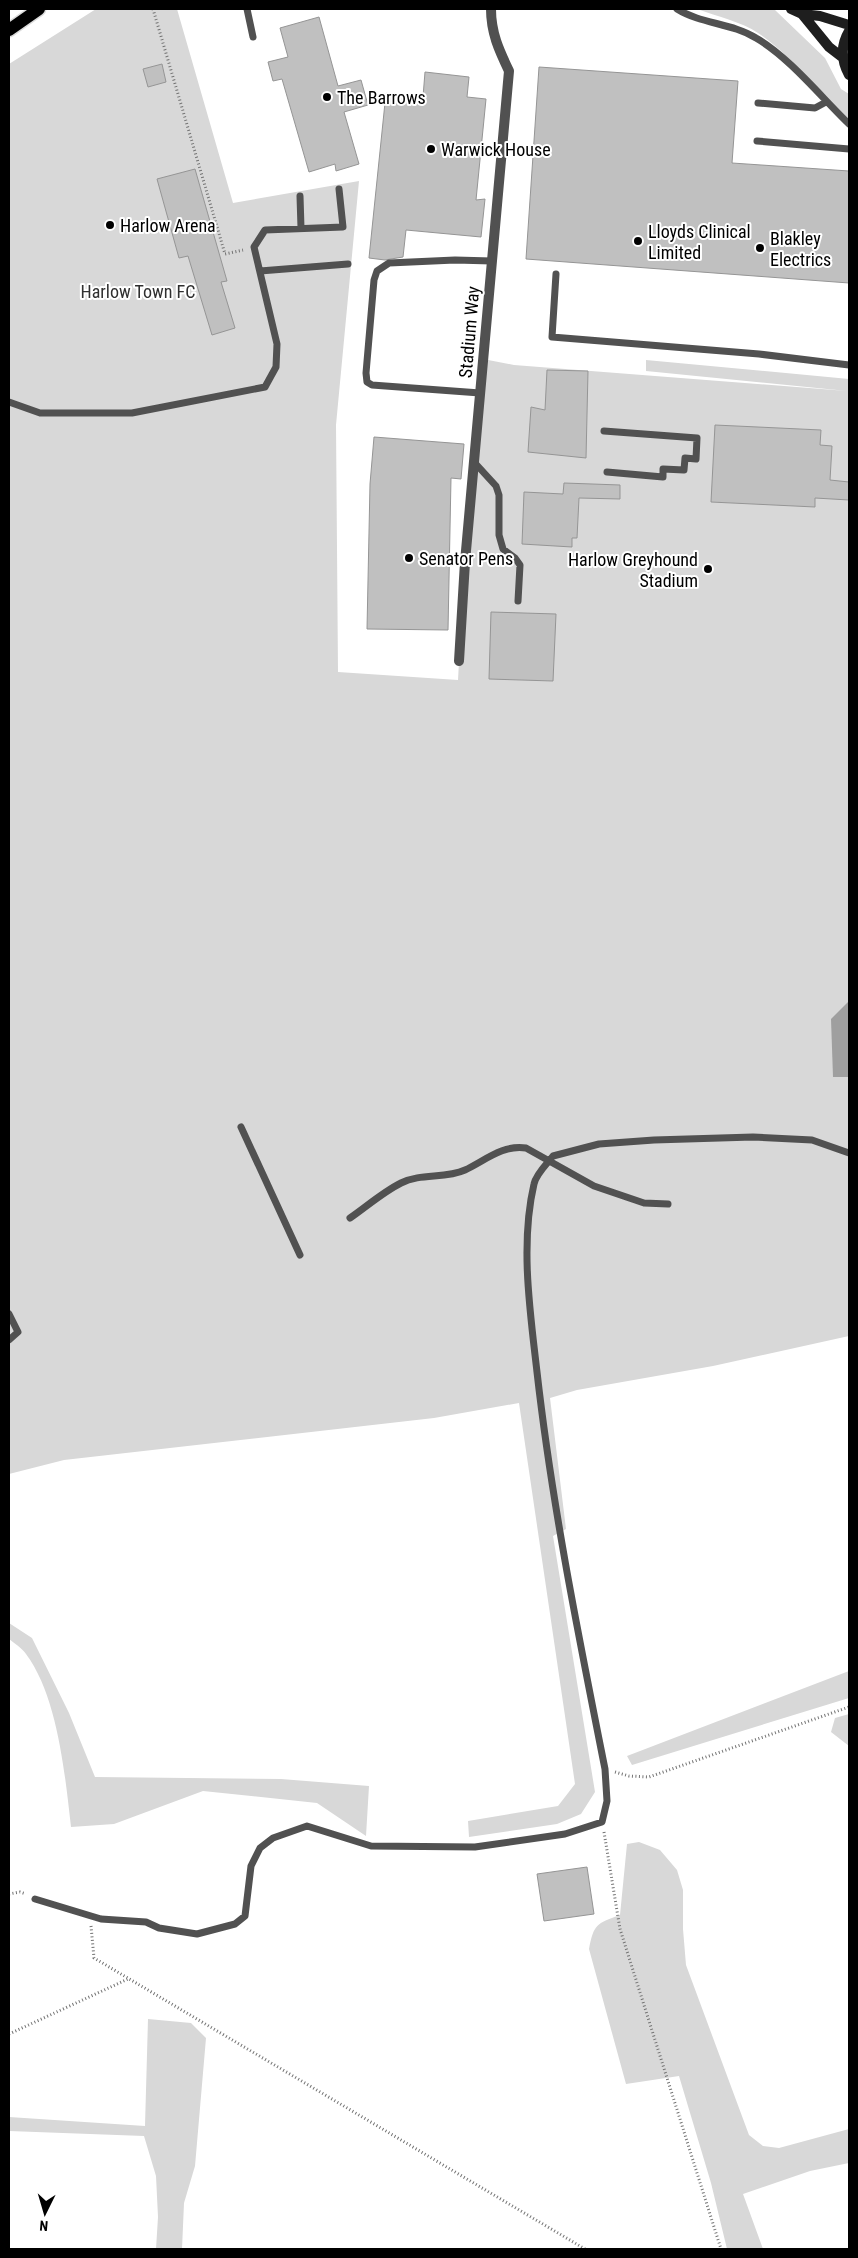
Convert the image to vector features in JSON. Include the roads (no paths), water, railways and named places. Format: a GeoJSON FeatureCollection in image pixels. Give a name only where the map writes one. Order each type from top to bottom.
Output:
{"type":"FeatureCollection","features":[{"type":"Feature","properties":{"kind":"main road"},"geometry":{"type":"LineString","coordinates":[[9,30],[39,9]]}},
{"type":"Feature","properties":{"kind":"street","name":"Stadium Way"},"geometry":{"type":"LineString","coordinates":[[459,661],[474,462],[509,71],[494,40],[491,9]]}},
{"type":"Feature","properties":{"kind":"street"},"geometry":{"type":"LineString","coordinates":[[791,9],[802,14],[820,16],[849,25]]}},
{"type":"Feature","properties":{"kind":"street"},"geometry":{"type":"LineString","coordinates":[[802,14],[828,47],[842,57]]}},
{"type":"Feature","properties":{"kind":"street"},"geometry":{"type":"LineString","coordinates":[[849,31],[842,57],[849,75]]}},
{"type":"Feature","properties":{"kind":"lane"},"geometry":{"type":"LineString","coordinates":[[247,9],[253,37]]}},
{"type":"Feature","properties":{"kind":"lane"},"geometry":{"type":"LineString","coordinates":[[677,9],[690,17],[754,37],[775,51],[849,124]]}},
{"type":"Feature","properties":{"kind":"lane"},"geometry":{"type":"LineString","coordinates":[[758,103],[815,108],[826,102]]}},
{"type":"Feature","properties":{"kind":"lane"},"geometry":{"type":"LineString","coordinates":[[757,142],[849,149]]}},
{"type":"Feature","properties":{"kind":"lane"},"geometry":{"type":"LineString","coordinates":[[9,402],[40,413],[132,413],[265,387],[276,367],[277,344],[254,247],[266,230],[343,227],[339,189]]}},
{"type":"Feature","properties":{"kind":"lane"},"geometry":{"type":"LineString","coordinates":[[300,196],[301,228]]}},
{"type":"Feature","properties":{"kind":"lane"},"geometry":{"type":"LineString","coordinates":[[480,392],[372,385],[368,382],[366,373],[374,280],[377,271],[390,263],[455,260],[492,261]]}},
{"type":"Feature","properties":{"kind":"lane"},"geometry":{"type":"LineString","coordinates":[[260,271],[348,264]]}},
{"type":"Feature","properties":{"kind":"lane"},"geometry":{"type":"LineString","coordinates":[[556,274],[552,337],[759,354],[849,365]]}},
{"type":"Feature","properties":{"kind":"lane"},"geometry":{"type":"LineString","coordinates":[[604,431],[697,438],[696,459],[685,458],[684,470],[663,468],[663,477],[607,472]]}},
{"type":"Feature","properties":{"kind":"lane"},"geometry":{"type":"LineString","coordinates":[[474,462],[496,486],[499,495],[498,535],[503,549],[515,558],[520,565],[518,601]]}},
{"type":"Feature","properties":{"kind":"lane"},"geometry":{"type":"LineString","coordinates":[[242,1127],[300,1255]]}},
{"type":"Feature","properties":{"kind":"lane"},"geometry":{"type":"LineString","coordinates":[[36,1899],[101,1919],[146,1922],[159,1928],[197,1934],[235,1924],[244,1916],[251,1866],[260,1848],[273,1838],[307,1826],[370,1846],[475,1847],[565,1834],[602,1822],[607,1801],[605,1770],[556,1508],[542,1416],[529,1307],[528,1231],[534,1182],[553,1156],[600,1144],[743,1137],[812,1140],[849,1152]]}},
{"type":"Feature","properties":{"kind":"lane"},"geometry":{"type":"LineString","coordinates":[[350,1218],[402,1183],[432,1176],[445,1176],[464,1170],[506,1149],[518,1146],[526,1148],[594,1186],[644,1203],[668,1204]]}},
{"type":"Feature","properties":{"kind":"lane"},"geometry":{"type":"LineString","coordinates":[[9,1314],[18,1332],[9,1340]]}},
{"type":"Feature","properties":{"kind":"place","name":"The Barrows"},"geometry":{"type":"Point","coordinates":[327,97]}},
{"type":"Feature","properties":{"kind":"place","name":"Warwick House"},"geometry":{"type":"Point","coordinates":[431,149]}},
{"type":"Feature","properties":{"kind":"place","name":"Harlow Arena"},"geometry":{"type":"Point","coordinates":[110,225]}},
{"type":"Feature","properties":{"kind":"place","name":"Lloyds Clinical Limited"},"geometry":{"type":"Point","coordinates":[638,241]}},
{"type":"Feature","properties":{"kind":"place","name":"Blakley Electrics"},"geometry":{"type":"Point","coordinates":[760,248]}},
{"type":"Feature","properties":{"kind":"place","name":"Senator Pens"},"geometry":{"type":"Point","coordinates":[409,558]}},
{"type":"Feature","properties":{"kind":"place","name":"Harlow Greyhound Stadium"},"geometry":{"type":"Point","coordinates":[708,569]}},
{"type":"Feature","properties":{"kind":"park label","name":"Harlow Town FC"},"geometry":{"type":"Point","coordinates":[138,291]}}]}
